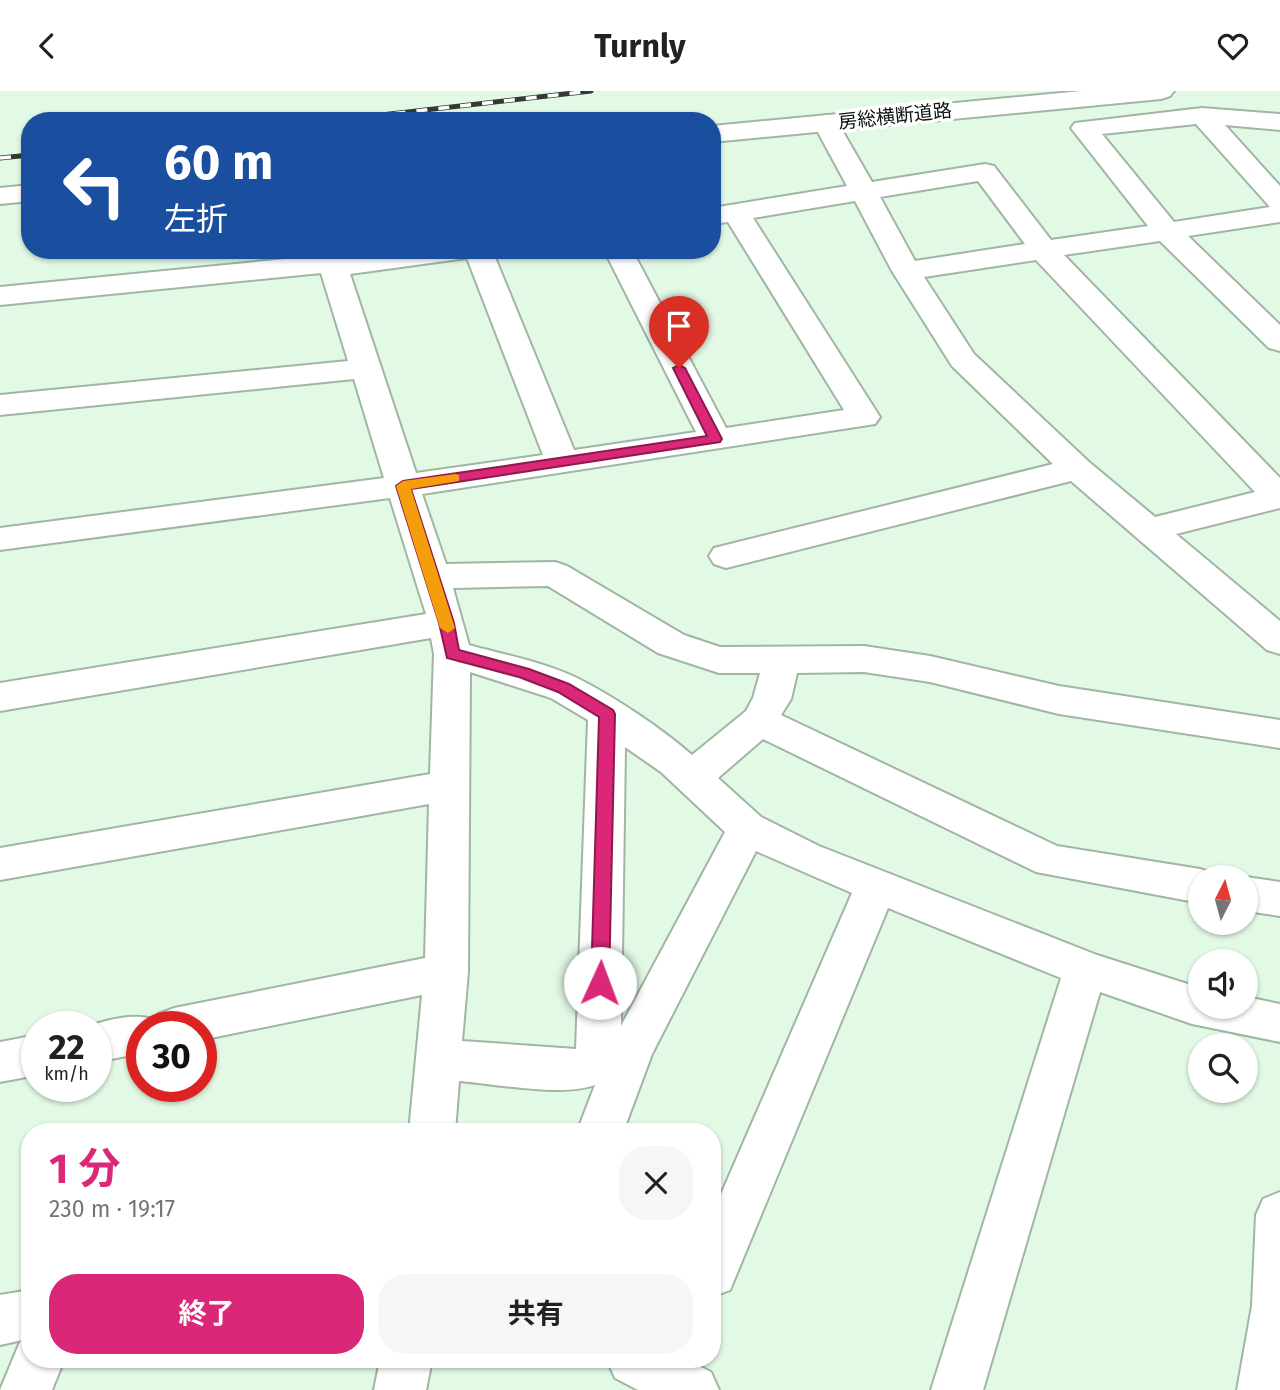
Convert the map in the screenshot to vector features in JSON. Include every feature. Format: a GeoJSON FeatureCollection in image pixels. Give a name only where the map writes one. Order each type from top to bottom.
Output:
{"type":"FeatureCollection","features":[{"type":"Feature","properties":{"kind":"main road","name":"房総横断道路"},"geometry":{"type":"LineString","coordinates":[[721,133],[1161,91]]}},
{"type":"Feature","properties":{"kind":"main road"},"geometry":{"type":"LineString","coordinates":[[1151,92],[1280,105]]}},
{"type":"Feature","properties":{"kind":"main road"},"geometry":{"type":"LineString","coordinates":[[1202,116],[1280,202]]}},
{"type":"Feature","properties":{"kind":"main road"},"geometry":{"type":"LineString","coordinates":[[1280,122],[1202,116],[1084,128],[1168,233],[1280,342]]}},
{"type":"Feature","properties":{"kind":"main road"},"geometry":{"type":"LineString","coordinates":[[826,123],[906,271],[962,360],[1077,470],[1278,636]]}},
{"type":"Feature","properties":{"kind":"main road"},"geometry":{"type":"LineString","coordinates":[[0,539],[403,486],[864,417],[724,215],[985,172],[1044,251],[1280,496],[1150,530]]}},
{"type":"Feature","properties":{"kind":"main road"},"geometry":{"type":"LineString","coordinates":[[0,196],[21,194]]}},
{"type":"Feature","properties":{"kind":"main road"},"geometry":{"type":"LineString","coordinates":[[906,271],[1280,214]]}},
{"type":"Feature","properties":{"kind":"main road"},"geometry":{"type":"LineString","coordinates":[[482,259],[562,462]]}},
{"type":"Feature","properties":{"kind":"main road"},"geometry":{"type":"LineString","coordinates":[[623,259],[716,439]]}},
{"type":"Feature","properties":{"kind":"main road"},"geometry":{"type":"LineString","coordinates":[[0,296],[331,260],[432,576],[449,638],[452,785],[446,972],[433,1123]]}},
{"type":"Feature","properties":{"kind":"main road"},"geometry":{"type":"LineString","coordinates":[[0,405],[366,369]]}},
{"type":"Feature","properties":{"kind":"main road"},"geometry":{"type":"LineString","coordinates":[[726,556],[1077,470]]}},
{"type":"Feature","properties":{"kind":"main road"},"geometry":{"type":"LineString","coordinates":[[432,576],[555,574],[671,644],[719,660],[877,661],[930,669],[1059,700],[1280,734]]}},
{"type":"Feature","properties":{"kind":"main road"},"geometry":{"type":"LineString","coordinates":[[0,697],[449,638],[523,673],[564,688],[607,714],[675,762],[747,828],[805,857],[1085,969],[1192,1005],[1280,1023]]}},
{"type":"Feature","properties":{"kind":"main road"},"geometry":{"type":"LineString","coordinates":[[691,778],[759,721],[772,699],[782,660]]}},
{"type":"Feature","properties":{"kind":"main road"},"geometry":{"type":"LineString","coordinates":[[602,1123],[615,1058],[607,714]]}},
{"type":"Feature","properties":{"kind":"main road"},"geometry":{"type":"LineString","coordinates":[[759,721],[1050,861],[1188,884]]}},
{"type":"Feature","properties":{"kind":"main road"},"geometry":{"type":"LineString","coordinates":[[0,864],[452,785]]}},
{"type":"Feature","properties":{"kind":"main road"},"geometry":{"type":"LineString","coordinates":[[439,1059],[536,1068],[584,1069],[615,1058],[747,828]]}},
{"type":"Feature","properties":{"kind":"main road"},"geometry":{"type":"LineString","coordinates":[[721,1252],[876,887]]}},
{"type":"Feature","properties":{"kind":"main road"},"geometry":{"type":"LineString","coordinates":[[1258,896],[1280,899]]}},
{"type":"Feature","properties":{"kind":"main road"},"geometry":{"type":"LineString","coordinates":[[957,1390],[1085,969]]}},
{"type":"Feature","properties":{"kind":"main road"},"geometry":{"type":"LineString","coordinates":[[217,1018],[446,972]]}},
{"type":"Feature","properties":{"kind":"main road"},"geometry":{"type":"LineString","coordinates":[[0,1062],[21,1058]]}},
{"type":"Feature","properties":{"kind":"main road"},"geometry":{"type":"LineString","coordinates":[[1263,1390],[1277,1305],[1280,1215]]}},
{"type":"Feature","properties":{"kind":"main road"},"geometry":{"type":"LineString","coordinates":[[0,1321],[21,1316]]}},
{"type":"Feature","properties":{"kind":"main road"},"geometry":{"type":"LineString","coordinates":[[26,1390],[35,1368]]}},
{"type":"Feature","properties":{"kind":"main road"},"geometry":{"type":"LineString","coordinates":[[400,1390],[404,1368]]}},
{"type":"Feature","properties":{"kind":"railway"},"geometry":{"type":"LineString","coordinates":[[408,112],[591,91]]}},
{"type":"Feature","properties":{"kind":"railway"},"geometry":{"type":"LineString","coordinates":[[0,158],[21,156]]}},
{"type":"Feature","properties":{"kind":"slow traffic"},"geometry":{"type":"LineString","coordinates":[[448,628],[403,486],[455,478]]}},
{"type":"Feature","properties":{"kind":"route"},"geometry":{"type":"LineString","coordinates":[[600,983],[607,714],[564,688],[523,673],[452,654],[447,623],[403,486],[716,439],[679,368]]}}]}
